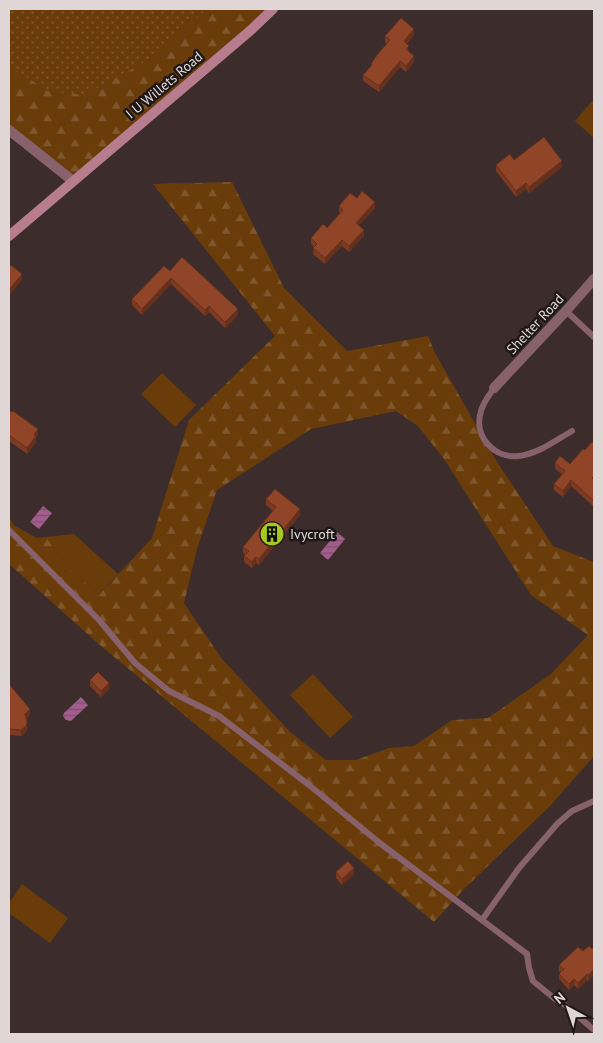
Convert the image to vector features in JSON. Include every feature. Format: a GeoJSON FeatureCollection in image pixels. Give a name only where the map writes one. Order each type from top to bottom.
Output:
{"type":"FeatureCollection","features":[{"type":"Feature","properties":{"kind":"street","name":"I U Willets Road"},"geometry":{"type":"LineString","coordinates":[[9,236],[251,30],[273,9]]}},
{"type":"Feature","properties":{"kind":"street"},"geometry":{"type":"LineString","coordinates":[[9,130],[73,181]]}},
{"type":"Feature","properties":{"kind":"street","name":"Shelter Road"},"geometry":{"type":"LineString","coordinates":[[494,388],[594,278]]}},
{"type":"Feature","properties":{"kind":"lane"},"geometry":{"type":"LineString","coordinates":[[566,311],[594,337]]}},
{"type":"Feature","properties":{"kind":"lane"},"geometry":{"type":"LineString","coordinates":[[494,388],[480,412],[479,421],[483,439],[495,451],[506,455],[518,456],[527,454],[572,431]]}},
{"type":"Feature","properties":{"kind":"lane"},"geometry":{"type":"LineString","coordinates":[[9,530],[99,620],[135,663],[169,691],[219,716],[309,785],[381,844],[527,954],[533,981],[594,1030]]}},
{"type":"Feature","properties":{"kind":"lane"},"geometry":{"type":"LineString","coordinates":[[482,920],[519,868],[558,823],[572,811],[594,801]]}},
{"type":"Feature","properties":{"kind":"green space"},"geometry":{"type":"Polygon","coordinates":[[[9,9],[220,9],[75,128],[9,75],[9,9]]]}},
{"type":"Feature","properties":{"kind":"green space"},"geometry":{"type":"Polygon","coordinates":[[[207,9],[273,9],[73,181],[9,125],[9,66],[48,91],[85,95],[143,63],[207,9]]]}},
{"type":"Feature","properties":{"kind":"green space"},"geometry":{"type":"Polygon","coordinates":[[[592,101],[594,103],[594,138],[575,121],[592,101]]]}},
{"type":"Feature","properties":{"kind":"green space"},"geometry":{"type":"Polygon","coordinates":[[[232,182],[284,288],[347,351],[428,336],[435,353],[497,462],[553,546],[594,562],[594,756],[550,806],[464,889],[434,922],[101,646],[9,564],[9,518],[15,526],[37,538],[74,534],[55,555],[99,595],[152,538],[189,420],[275,336],[153,184],[232,182]],[[396,411],[311,429],[217,490],[197,549],[184,603],[222,659],[290,732],[326,760],[356,760],[389,748],[414,746],[452,720],[488,718],[551,674],[588,635],[531,595],[444,459],[418,426],[396,411]]]}},
{"type":"Feature","properties":{"kind":"green space"},"geometry":{"type":"Polygon","coordinates":[[[162,373],[196,405],[175,427],[141,394],[162,373]]]}},
{"type":"Feature","properties":{"kind":"green space"},"geometry":{"type":"Polygon","coordinates":[[[74,534],[118,574],[99,595],[54,555],[74,534]]]}},
{"type":"Feature","properties":{"kind":"green space"},"geometry":{"type":"Polygon","coordinates":[[[313,674],[353,717],[330,738],[290,695],[313,674]]]}},
{"type":"Feature","properties":{"kind":"green space"},"geometry":{"type":"Polygon","coordinates":[[[22,884],[68,918],[50,943],[9,913],[9,903],[22,884]]]}},
{"type":"Feature","properties":{"kind":"shaded area"},"geometry":{"type":"Polygon","coordinates":[[[43,506],[52,513],[39,529],[30,522],[43,506]]]}},
{"type":"Feature","properties":{"kind":"shaded area"},"geometry":{"type":"Polygon","coordinates":[[[337,532],[345,539],[328,560],[320,553],[337,532]]]}},
{"type":"Feature","properties":{"kind":"shaded area"},"geometry":{"type":"Polygon","coordinates":[[[81,697],[88,705],[71,721],[66,720],[63,716],[64,713],[81,697]]]}},
{"type":"Feature","properties":{"kind":"building"},"geometry":{"type":"Polygon","coordinates":[[[401,18],[414,29],[404,41],[409,46],[406,49],[414,56],[406,66],[400,61],[379,86],[363,75],[390,40],[385,36],[401,18]]]}},
{"type":"Feature","properties":{"kind":"building"},"geometry":{"type":"Polygon","coordinates":[[[544,137],[562,161],[529,187],[526,183],[516,191],[496,165],[510,154],[514,160],[544,137]]]}},
{"type":"Feature","properties":{"kind":"building"},"geometry":{"type":"Polygon","coordinates":[[[362,191],[375,202],[356,223],[364,230],[349,246],[342,240],[325,258],[313,248],[317,244],[311,238],[323,224],[327,228],[343,210],[339,206],[350,193],[357,198],[362,191]]]}},
{"type":"Feature","properties":{"kind":"building"},"geometry":{"type":"Polygon","coordinates":[[[182,257],[238,309],[225,322],[209,306],[205,310],[171,278],[142,309],[132,299],[164,266],[170,271],[182,257]]]}},
{"type":"Feature","properties":{"kind":"building"},"geometry":{"type":"Polygon","coordinates":[[[11,265],[22,274],[9,290],[9,268],[11,265]]]}},
{"type":"Feature","properties":{"kind":"building"},"geometry":{"type":"Polygon","coordinates":[[[9,410],[38,429],[34,435],[36,436],[27,448],[9,435],[9,410]]]}},
{"type":"Feature","properties":{"kind":"building"},"geometry":{"type":"Polygon","coordinates":[[[592,442],[594,444],[594,476],[592,478],[594,480],[594,501],[571,480],[563,491],[554,484],[565,471],[555,463],[560,456],[570,464],[592,442]]]}},
{"type":"Feature","properties":{"kind":"building","name":"Ivycroft"},"geometry":{"type":"Polygon","coordinates":[[[275,489],[300,509],[259,559],[256,557],[252,562],[244,556],[249,551],[243,547],[276,507],[266,499],[275,489]]]}},
{"type":"Feature","properties":{"kind":"building"},"geometry":{"type":"Polygon","coordinates":[[[98,672],[109,683],[101,691],[90,680],[98,672]]]}},
{"type":"Feature","properties":{"kind":"building"},"geometry":{"type":"Polygon","coordinates":[[[9,684],[30,709],[25,714],[26,726],[21,730],[9,730],[9,684]]]}},
{"type":"Feature","properties":{"kind":"building"},"geometry":{"type":"Polygon","coordinates":[[[348,861],[354,868],[342,879],[336,872],[348,861]]]}},
{"type":"Feature","properties":{"kind":"building"},"geometry":{"type":"Polygon","coordinates":[[[589,946],[592,949],[594,946],[594,969],[578,983],[574,979],[569,984],[559,974],[564,969],[559,965],[578,947],[583,951],[589,946]]]}},
{"type":"Feature","properties":{"kind":"place","name":"Ivycroft"},"geometry":{"type":"Point","coordinates":[272,534]}}]}
